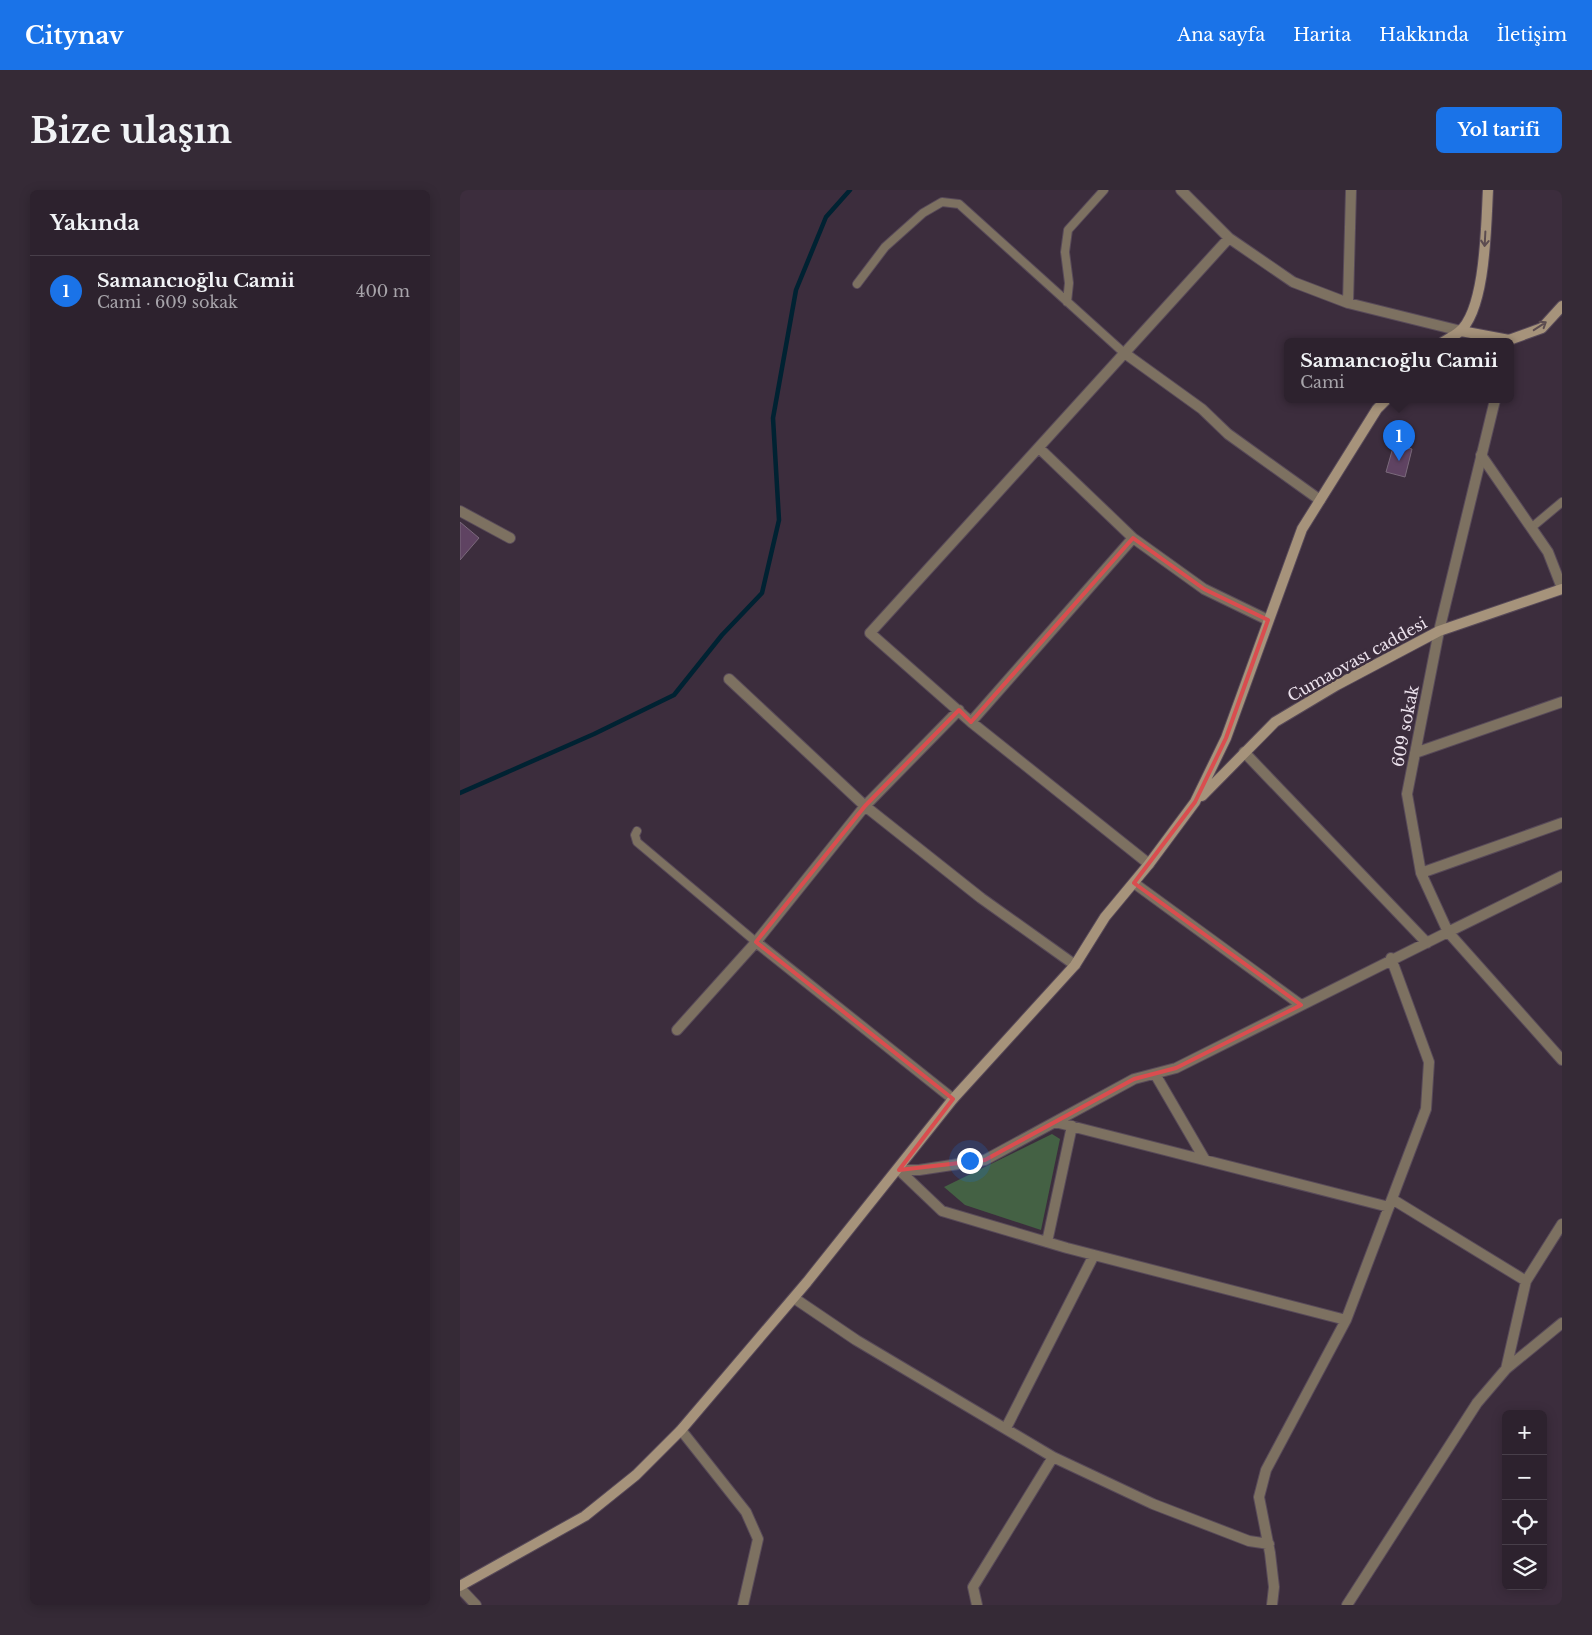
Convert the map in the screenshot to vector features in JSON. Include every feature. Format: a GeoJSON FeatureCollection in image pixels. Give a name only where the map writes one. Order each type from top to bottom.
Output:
{"type":"FeatureCollection","features":[{"type":"Feature","properties":{"kind":"main road"},"geometry":{"type":"LineString","coordinates":[[1449,338],[1460,331],[1473,308],[1484,269],[1488,190]]}},
{"type":"Feature","properties":{"kind":"main road"},"geometry":{"type":"LineString","coordinates":[[1514,339],[1542,328],[1562,306]]}},
{"type":"Feature","properties":{"kind":"main road"},"geometry":{"type":"LineString","coordinates":[[1460,331],[1494,338]]}},
{"type":"Feature","properties":{"kind":"main road"},"geometry":{"type":"LineString","coordinates":[[460,1587],[586,1516],[636,1474],[681,1430],[794,1298],[899,1170],[953,1099],[1074,965],[1105,917],[1134,883],[1196,802],[1226,738],[1302,530],[1377,409],[1383,403]]}},
{"type":"Feature","properties":{"kind":"main road","name":"Cumaovası caddesi"},"geometry":{"type":"LineString","coordinates":[[1196,802],[1275,722],[1337,685],[1439,631],[1562,589]]}},
{"type":"Feature","properties":{"kind":"street"},"geometry":{"type":"LineString","coordinates":[[1181,190],[1229,238],[1292,282],[1348,303],[1460,331]]}},
{"type":"Feature","properties":{"kind":"street"},"geometry":{"type":"LineString","coordinates":[[1348,303],[1351,190]]}},
{"type":"Feature","properties":{"kind":"street"},"geometry":{"type":"LineString","coordinates":[[1149,864],[972,722],[870,633],[1038,448],[1122,352],[1229,238]]}},
{"type":"Feature","properties":{"kind":"street"},"geometry":{"type":"LineString","coordinates":[[1122,352],[1202,409],[1228,434],[1320,500]]}},
{"type":"Feature","properties":{"kind":"street","name":"609 sokak"},"geometry":{"type":"LineString","coordinates":[[1494,403],[1439,631],[1407,794],[1421,873],[1448,932],[1562,1060]]}},
{"type":"Feature","properties":{"kind":"street"},"geometry":{"type":"LineString","coordinates":[[1038,448],[1133,538],[1204,589],[1268,620]]}},
{"type":"Feature","properties":{"kind":"street"},"geometry":{"type":"LineString","coordinates":[[1482,455],[1548,552],[1562,589]]}},
{"type":"Feature","properties":{"kind":"street"},"geometry":{"type":"LineString","coordinates":[[460,511],[510,538]]}},
{"type":"Feature","properties":{"kind":"street"},"geometry":{"type":"LineString","coordinates":[[972,722],[1133,538]]}},
{"type":"Feature","properties":{"kind":"street"},"geometry":{"type":"LineString","coordinates":[[729,679],[865,806],[981,898],[1074,965]]}},
{"type":"Feature","properties":{"kind":"street"},"geometry":{"type":"LineString","coordinates":[[1415,753],[1562,702]]}},
{"type":"Feature","properties":{"kind":"street"},"geometry":{"type":"LineString","coordinates":[[677,1030],[756,942],[865,806],[959,710]]}},
{"type":"Feature","properties":{"kind":"street"},"geometry":{"type":"LineString","coordinates":[[1244,752],[1427,943]]}},
{"type":"Feature","properties":{"kind":"street"},"geometry":{"type":"LineString","coordinates":[[1421,873],[1562,823]]}},
{"type":"Feature","properties":{"kind":"street"},"geometry":{"type":"LineString","coordinates":[[899,1170],[919,1170],[985,1160],[1134,1079],[1176,1068],[1391,958],[1427,943],[1562,876]]}},
{"type":"Feature","properties":{"kind":"street"},"geometry":{"type":"LineString","coordinates":[[1134,883],[1301,1005]]}},
{"type":"Feature","properties":{"kind":"street"},"geometry":{"type":"LineString","coordinates":[[756,942],[953,1099]]}},
{"type":"Feature","properties":{"kind":"street"},"geometry":{"type":"LineString","coordinates":[[1272,1605],[1274,1587],[1269,1544],[1259,1497],[1266,1470],[1346,1320],[1426,1109],[1429,1062],[1391,958]]}},
{"type":"Feature","properties":{"kind":"street"},"geometry":{"type":"LineString","coordinates":[[1155,1074],[1205,1160]]}},
{"type":"Feature","properties":{"kind":"street"},"geometry":{"type":"LineString","coordinates":[[1055,1122],[1205,1160],[1391,1203],[1526,1281]]}},
{"type":"Feature","properties":{"kind":"street"},"geometry":{"type":"LineString","coordinates":[[1046,1242],[1072,1126]]}},
{"type":"Feature","properties":{"kind":"street"},"geometry":{"type":"LineString","coordinates":[[899,1170],[942,1211],[1094,1255],[1346,1320]]}},
{"type":"Feature","properties":{"kind":"street"},"geometry":{"type":"LineString","coordinates":[[1506,1369],[1526,1281],[1562,1224]]}},
{"type":"Feature","properties":{"kind":"street"},"geometry":{"type":"LineString","coordinates":[[1006,1428],[1094,1255]]}},
{"type":"Feature","properties":{"kind":"street"},"geometry":{"type":"LineString","coordinates":[[794,1298],[856,1340],[1053,1457],[1153,1504],[1249,1542],[1269,1544]]}},
{"type":"Feature","properties":{"kind":"street"},"geometry":{"type":"LineString","coordinates":[[1347,1605],[1477,1402],[1506,1369],[1562,1323]]}},
{"type":"Feature","properties":{"kind":"street"},"geometry":{"type":"LineString","coordinates":[[681,1430],[746,1512],[758,1539],[744,1605]]}},
{"type":"Feature","properties":{"kind":"street"},"geometry":{"type":"LineString","coordinates":[[977,1605],[973,1587],[1053,1457]]}},
{"type":"Feature","properties":{"kind":"street"},"geometry":{"type":"LineString","coordinates":[[460,1587],[476,1605]]}},
{"type":"Feature","properties":{"kind":"lane"},"geometry":{"type":"LineString","coordinates":[[1067,302],[1069,283],[1065,252],[1068,230],[1104,190]]}},
{"type":"Feature","properties":{"kind":"lane"},"geometry":{"type":"LineString","coordinates":[[857,284],[885,247],[923,213],[942,202],[959,204],[1122,352]]}},
{"type":"Feature","properties":{"kind":"lane"},"geometry":{"type":"LineString","coordinates":[[1531,528],[1562,502]]}},
{"type":"Feature","properties":{"kind":"lane"},"geometry":{"type":"LineString","coordinates":[[637,831],[635,835],[637,842],[756,942]]}},
{"type":"Feature","properties":{"kind":"highlighted area"},"geometry":{"type":"Polygon","coordinates":[[[1133,538],[1204,589],[1268,620],[1226,738],[1195,802],[1134,883],[1301,1005],[1176,1068],[1134,1079],[985,1160],[899,1170],[953,1099],[756,942],[865,806],[959,710],[971,722],[1133,538]]]}},
{"type":"Feature","properties":{"kind":"green space"},"geometry":{"type":"Polygon","coordinates":[[[1052,1134],[1060,1139],[1041,1230],[965,1205],[944,1187],[1052,1134]]]}},
{"type":"Feature","properties":{"kind":"building"},"geometry":{"type":"Polygon","coordinates":[[[1394,444],[1412,449],[1405,477],[1386,472],[1394,444]]]}},
{"type":"Feature","properties":{"kind":"building"},"geometry":{"type":"Polygon","coordinates":[[[460,522],[479,538],[460,560],[460,522]]]}},
{"type":"Feature","properties":{"kind":"waterway"},"geometry":{"type":"LineString","coordinates":[[460,793],[594,734],[674,695],[722,635],[762,593],[779,520],[773,418],[796,290],[826,217],[850,190]]}},
{"type":"Feature","properties":{"kind":"place","name":"Samancıoğlu Camii"},"geometry":{"type":"Point","coordinates":[1399,461]}}]}
